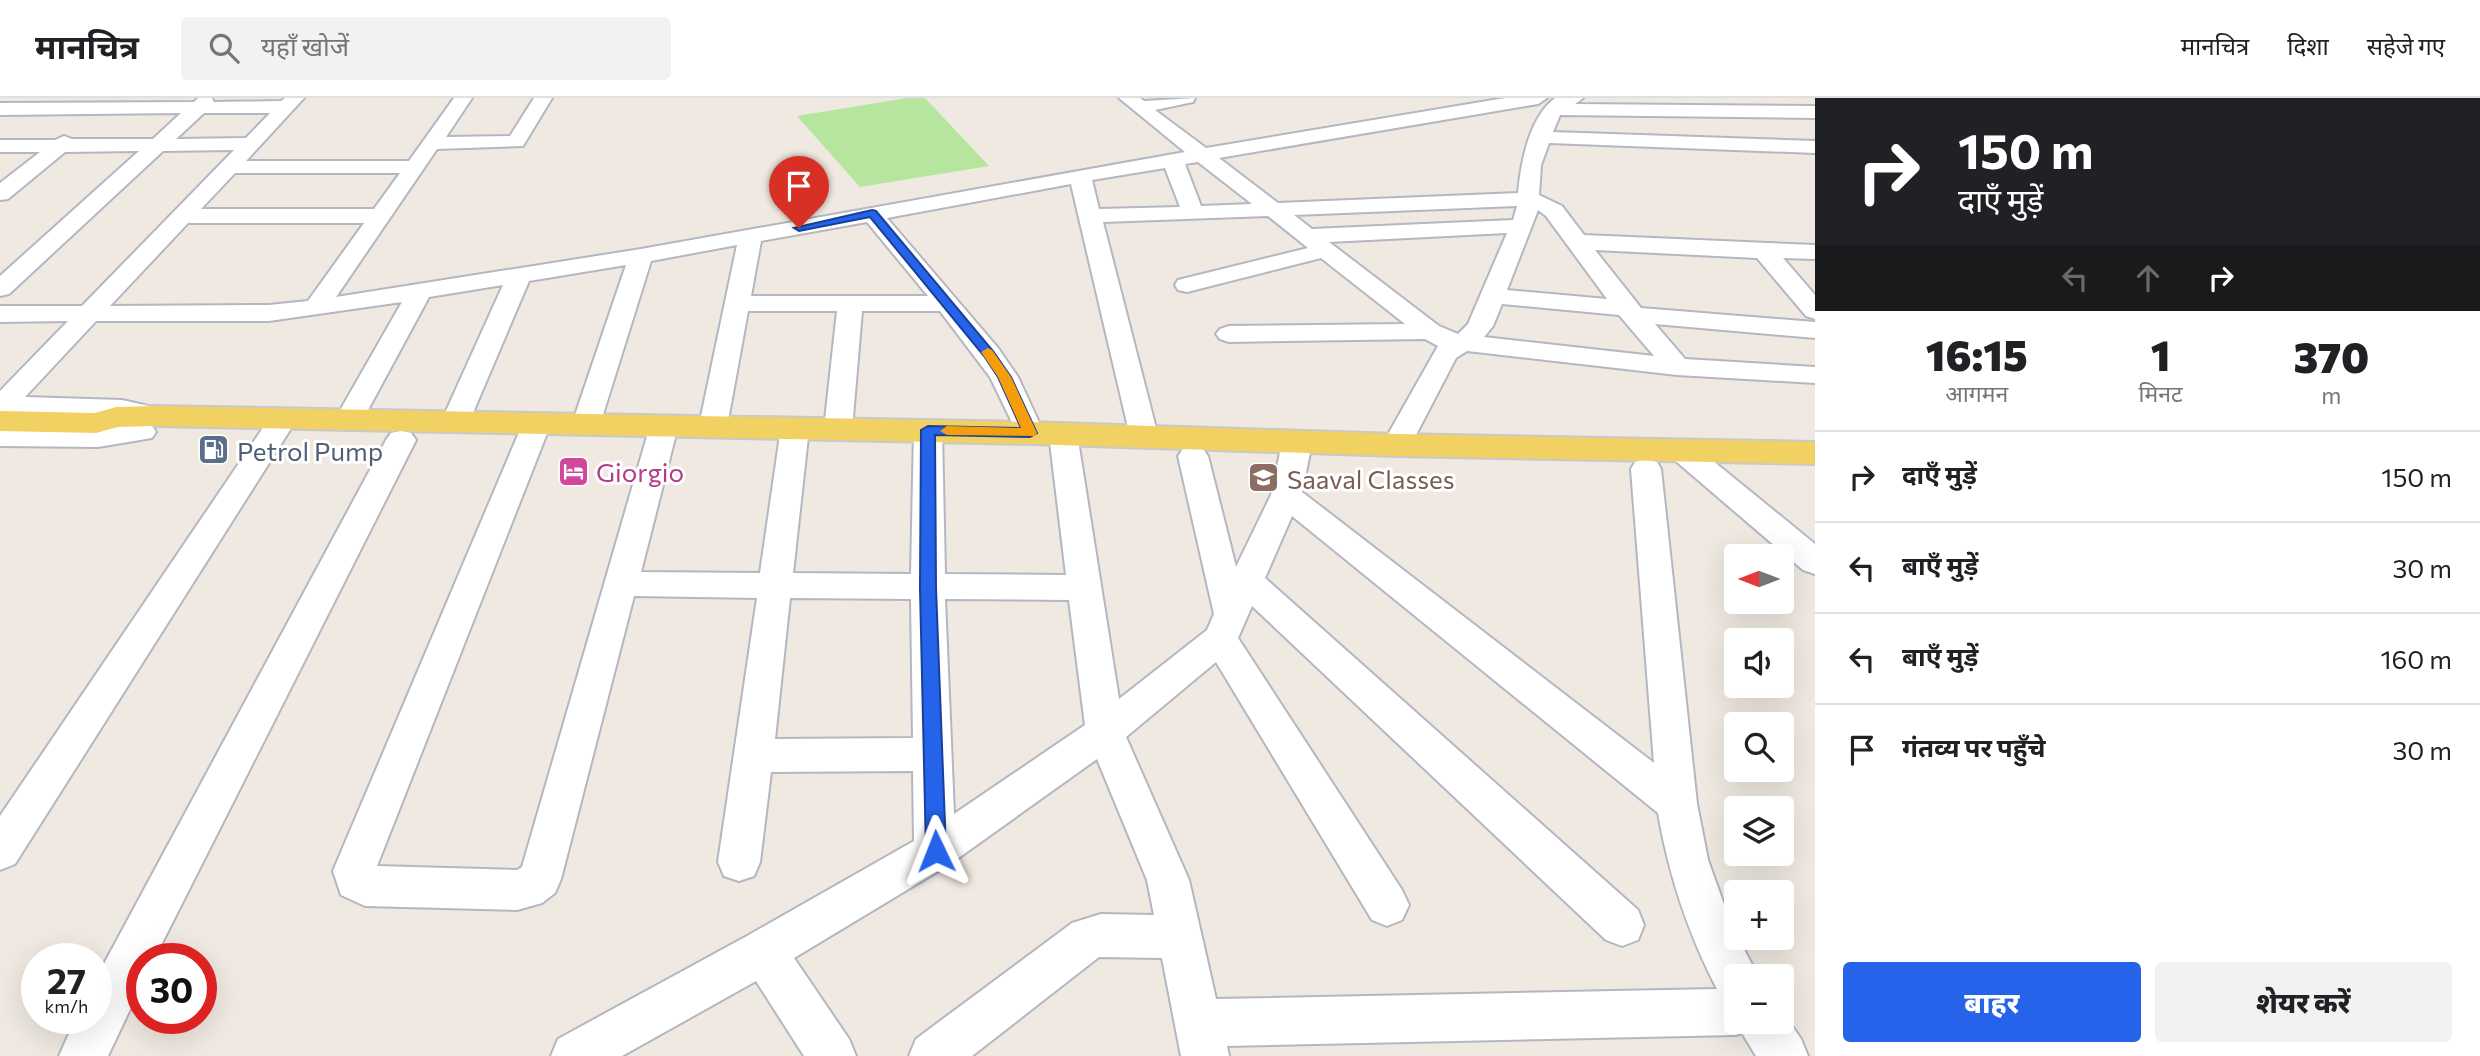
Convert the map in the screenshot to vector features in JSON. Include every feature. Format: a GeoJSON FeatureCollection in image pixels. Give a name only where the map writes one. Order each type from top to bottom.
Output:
{"type":"FeatureCollection","features":[{"type":"Feature","properties":{"kind":"main road"},"geometry":{"type":"LineString","coordinates":[[1,410],[86,423],[102,430],[148,424],[278,428],[401,440],[534,432],[928,440],[1052,440],[1144,436],[1292,465],[1397,445],[1705,460],[1815,473]]}},
{"type":"Feature","properties":{"kind":"main road"},"geometry":{"type":"LineString","coordinates":[[278,428],[348,421],[455,422],[534,432],[586,424],[661,435],[713,426],[794,438],[838,429],[928,440]]}},
{"type":"Feature","properties":{"kind":"main road"},"geometry":{"type":"LineString","coordinates":[[1052,440],[1292,465],[1646,468],[1705,460],[1815,453]]}},
{"type":"Feature","properties":{"kind":"street"},"geometry":{"type":"LineString","coordinates":[[316,308],[463,98]]}},
{"type":"Feature","properties":{"kind":"street"},"geometry":{"type":"LineString","coordinates":[[432,143],[516,142],[543,98]]}},
{"type":"Feature","properties":{"kind":"street"},"geometry":{"type":"LineString","coordinates":[[1134,103],[1186,98]]}},
{"type":"Feature","properties":{"kind":"street"},"geometry":{"type":"LineString","coordinates":[[1405,98],[1432,117]]}},
{"type":"Feature","properties":{"kind":"street"},"geometry":{"type":"LineString","coordinates":[[1397,445],[1446,353],[1475,333],[1522,226],[1529,199],[1531,165],[1559,100]]}},
{"type":"Feature","properties":{"kind":"street"},"geometry":{"type":"LineString","coordinates":[[0,314],[269,313],[316,308],[641,256],[1080,176],[1432,117],[1559,100],[1815,112]]}},
{"type":"Feature","properties":{"kind":"street"},"geometry":{"type":"LineString","coordinates":[[0,109],[110,103],[291,103]]}},
{"type":"Feature","properties":{"kind":"street"},"geometry":{"type":"LineString","coordinates":[[0,194],[110,103]]}},
{"type":"Feature","properties":{"kind":"street"},"geometry":{"type":"LineString","coordinates":[[0,289],[204,103]]}},
{"type":"Feature","properties":{"kind":"street"},"geometry":{"type":"LineString","coordinates":[[1,410],[291,103]]}},
{"type":"Feature","properties":{"kind":"street"},"geometry":{"type":"LineString","coordinates":[[1134,103],[1430,331],[1457,344],[1677,368],[1815,375]]}},
{"type":"Feature","properties":{"kind":"street"},"geometry":{"type":"LineString","coordinates":[[1541,137],[1815,147]]}},
{"type":"Feature","properties":{"kind":"street"},"geometry":{"type":"LineString","coordinates":[[0,146],[251,144]]}},
{"type":"Feature","properties":{"kind":"street"},"geometry":{"type":"LineString","coordinates":[[1173,162],[1193,213]]}},
{"type":"Feature","properties":{"kind":"street"},"geometry":{"type":"LineString","coordinates":[[229,167],[415,167]]}},
{"type":"Feature","properties":{"kind":"street"},"geometry":{"type":"LineString","coordinates":[[1080,176],[1144,436]]}},
{"type":"Feature","properties":{"kind":"street"},"geometry":{"type":"LineString","coordinates":[[1090,216],[1529,199],[1549,206],[1579,242],[1629,312],[1677,368]]}},
{"type":"Feature","properties":{"kind":"street"},"geometry":{"type":"LineString","coordinates":[[872,214],[948,304],[1052,440],[1083,588],[1105,732],[1147,824],[1168,880],[1203,1040],[1724,1013]]}},
{"type":"Feature","properties":{"kind":"street"},"geometry":{"type":"LineString","coordinates":[[182,216],[381,216]]}},
{"type":"Feature","properties":{"kind":"street"},"geometry":{"type":"LineString","coordinates":[[1187,285],[1319,243],[1522,226]]}},
{"type":"Feature","properties":{"kind":"street"},"geometry":{"type":"LineString","coordinates":[[713,426],[750,237]]}},
{"type":"Feature","properties":{"kind":"street"},"geometry":{"type":"LineString","coordinates":[[1579,242],[1815,252]]}},
{"type":"Feature","properties":{"kind":"street"},"geometry":{"type":"LineString","coordinates":[[1764,251],[1815,311]]}},
{"type":"Feature","properties":{"kind":"street"},"geometry":{"type":"LineString","coordinates":[[586,424],[641,256]]}},
{"type":"Feature","properties":{"kind":"street"},"geometry":{"type":"LineString","coordinates":[[455,422],[520,275]]}},
{"type":"Feature","properties":{"kind":"street"},"geometry":{"type":"LineString","coordinates":[[348,421],[420,291]]}},
{"type":"Feature","properties":{"kind":"street"},"geometry":{"type":"LineString","coordinates":[[1492,296],[1815,330]]}},
{"type":"Feature","properties":{"kind":"street"},"geometry":{"type":"LineString","coordinates":[[737,303],[948,304]]}},
{"type":"Feature","properties":{"kind":"street"},"geometry":{"type":"LineString","coordinates":[[838,429],[850,303]]}},
{"type":"Feature","properties":{"kind":"street"},"geometry":{"type":"LineString","coordinates":[[1229,334],[1430,331]]}},
{"type":"Feature","properties":{"kind":"street"},"geometry":{"type":"LineString","coordinates":[[1,410],[122,409],[148,424]]}},
{"type":"Feature","properties":{"kind":"street"},"geometry":{"type":"LineString","coordinates":[[0,437],[98,438],[148,424]]}},
{"type":"Feature","properties":{"kind":"street"},"geometry":{"type":"LineString","coordinates":[[0,851],[278,428]]}},
{"type":"Feature","properties":{"kind":"street"},"geometry":{"type":"LineString","coordinates":[[534,432],[354,871],[356,881],[365,886],[517,890],[527,889],[540,879],[623,584],[661,435]]}},
{"type":"Feature","properties":{"kind":"street"},"geometry":{"type":"LineString","coordinates":[[739,862],[755,756],[794,438]]}},
{"type":"Feature","properties":{"kind":"street"},"geometry":{"type":"LineString","coordinates":[[83,1056],[143,932],[401,440]]}},
{"type":"Feature","properties":{"kind":"street"},"geometry":{"type":"LineString","coordinates":[[928,440],[928,588],[936,851]]}},
{"type":"Feature","properties":{"kind":"street"},"geometry":{"type":"LineString","coordinates":[[1193,456],[1232,611],[1387,905]]}},
{"type":"Feature","properties":{"kind":"street"},"geometry":{"type":"LineString","coordinates":[[1705,460],[1815,543]]}},
{"type":"Feature","properties":{"kind":"street"},"geometry":{"type":"LineString","coordinates":[[1705,460],[1815,562]]}},
{"type":"Feature","properties":{"kind":"street"},"geometry":{"type":"LineString","coordinates":[[575,1056],[763,952],[936,851],[1105,732],[1232,611],[1292,465],[1677,804]]}},
{"type":"Feature","properties":{"kind":"street"},"geometry":{"type":"LineString","coordinates":[[1646,468],[1677,804],[1696,894],[1713,936],[1728,964]]}},
{"type":"Feature","properties":{"kind":"street"},"geometry":{"type":"LineString","coordinates":[[623,584],[1083,588]]}},
{"type":"Feature","properties":{"kind":"street"},"geometry":{"type":"LineString","coordinates":[[1232,611],[1622,925]]}},
{"type":"Feature","properties":{"kind":"street"},"geometry":{"type":"LineString","coordinates":[[755,756],[933,754]]}},
{"type":"Feature","properties":{"kind":"street"},"geometry":{"type":"LineString","coordinates":[[933,1056],[1088,938],[1101,935],[1181,937]]}},
{"type":"Feature","properties":{"kind":"street"},"geometry":{"type":"LineString","coordinates":[[763,952],[832,1056]]}},
{"type":"Feature","properties":{"kind":"street"},"geometry":{"type":"LineString","coordinates":[[1769,1034],[1783,1056]]}},
{"type":"Feature","properties":{"kind":"green space"},"geometry":{"type":"Polygon","coordinates":[[[907,98],[925,98],[989,166],[860,187],[797,116],[907,98]]]}},
{"type":"Feature","properties":{"kind":"slow traffic"},"geometry":{"type":"LineString","coordinates":[[947,431],[1030,433],[1004,377],[988,352]]}},
{"type":"Feature","properties":{"kind":"place","name":"Petrol Pump"},"geometry":{"type":"Point","coordinates":[214,450]}},
{"type":"Feature","properties":{"kind":"place","name":"Giorgio"},"geometry":{"type":"Point","coordinates":[573,471]}},
{"type":"Feature","properties":{"kind":"place","name":"Saaval Classes"},"geometry":{"type":"Point","coordinates":[1264,478]}},
{"type":"Feature","properties":{"kind":"route"},"geometry":{"type":"LineString","coordinates":[[799,228],[872,214],[989,354],[1004,377],[1030,433],[928,430],[928,588],[936,851]]}}]}
